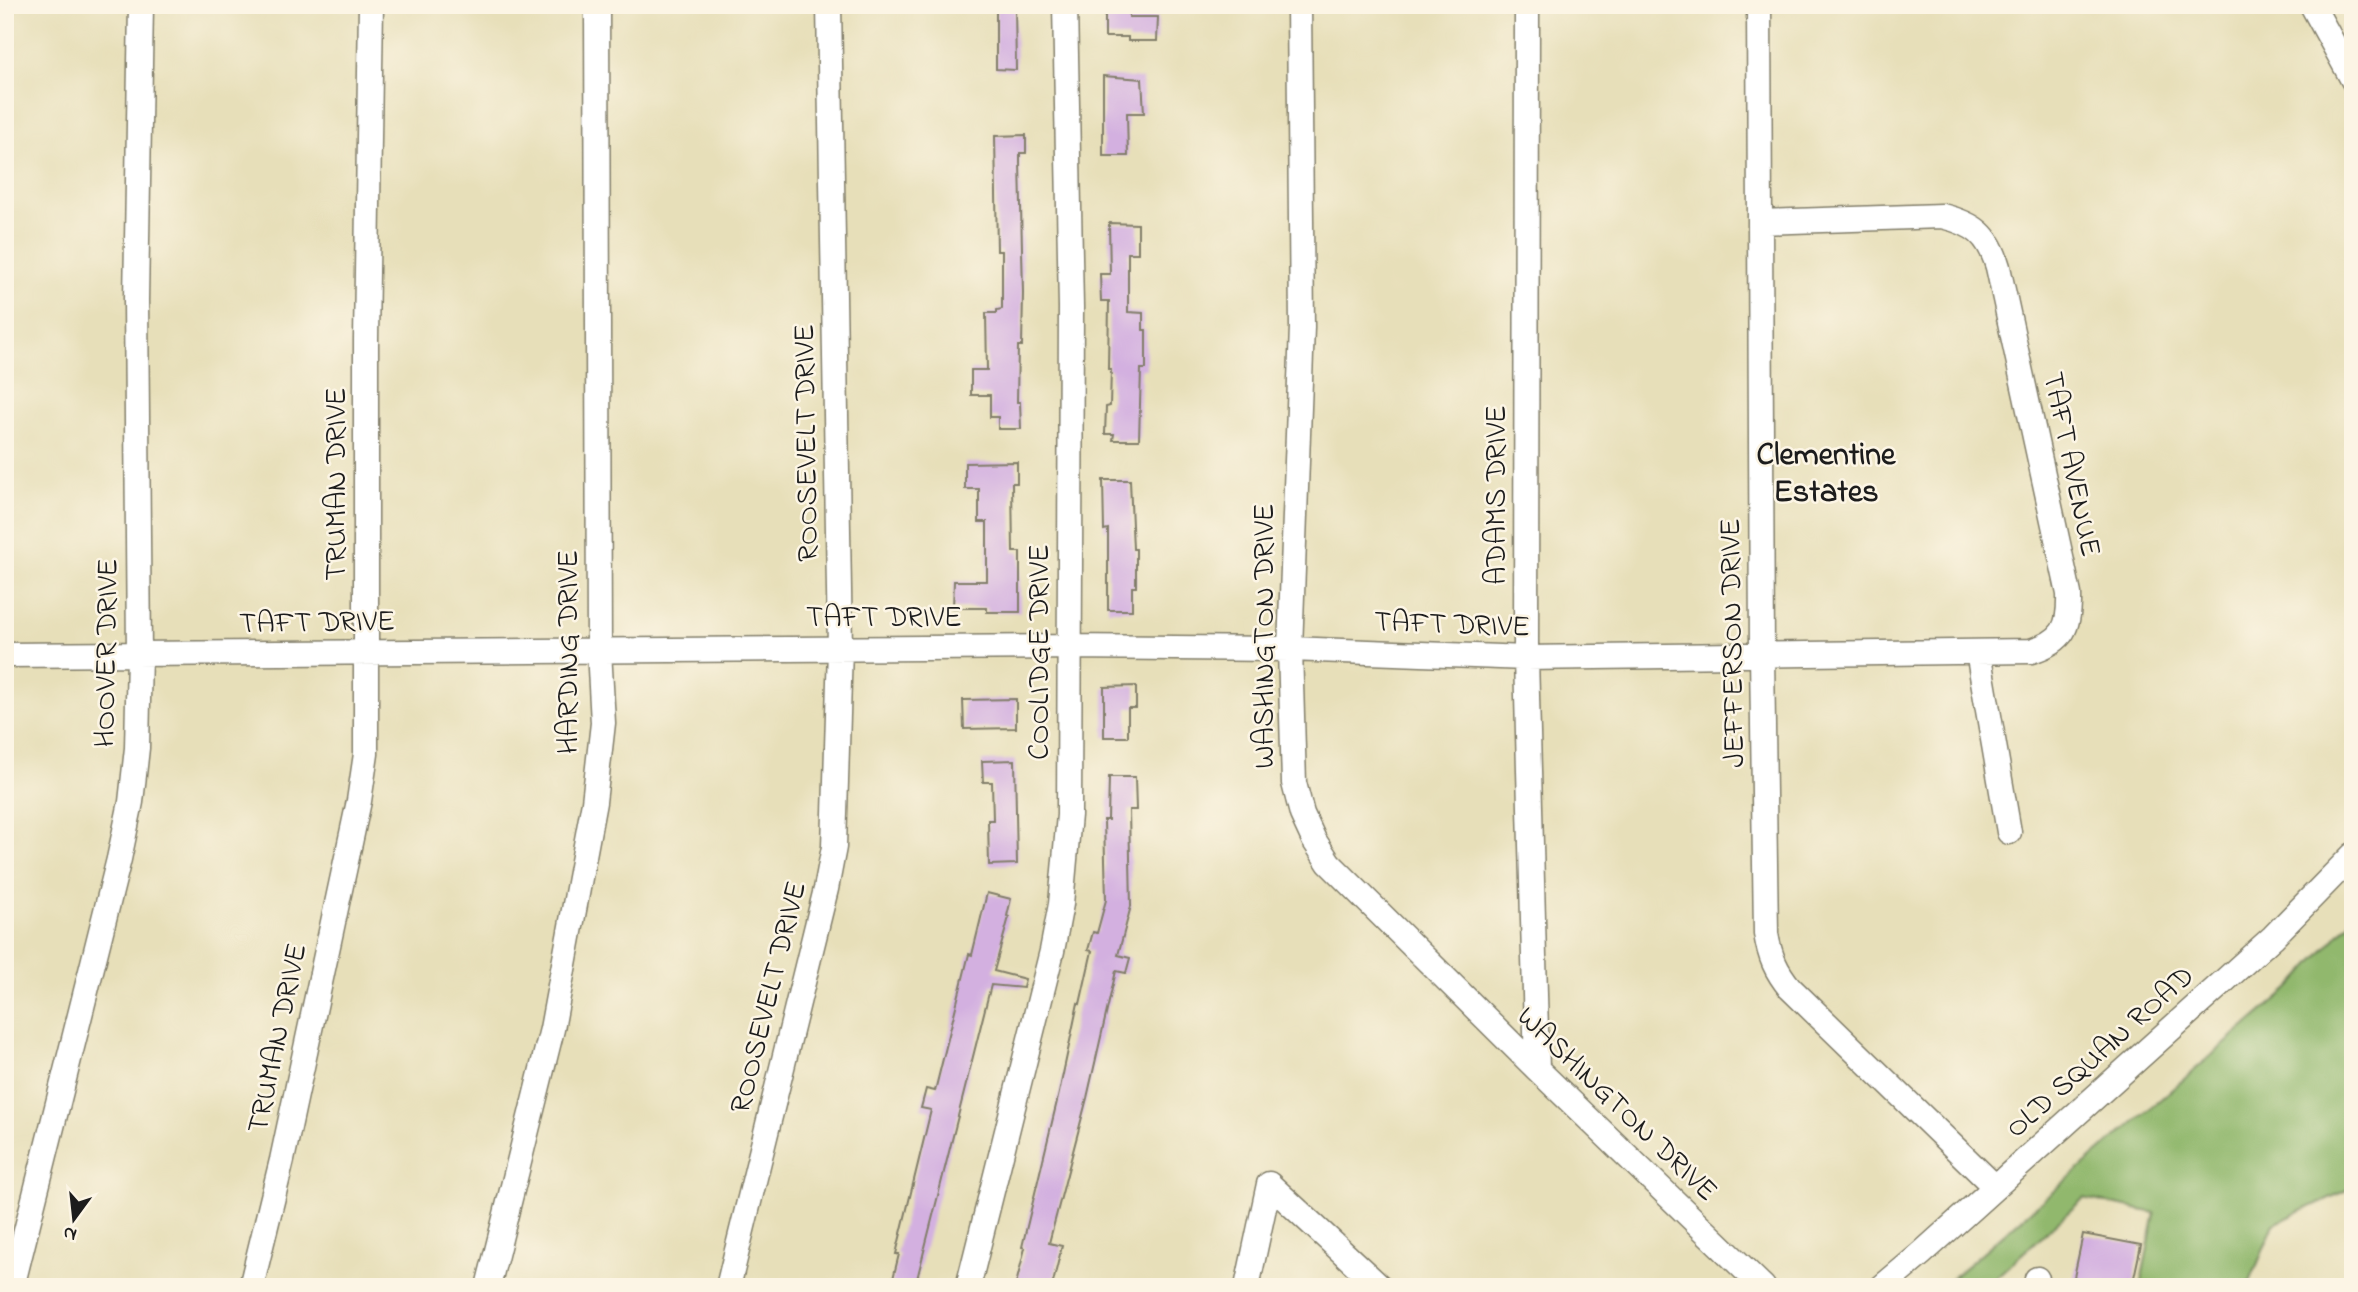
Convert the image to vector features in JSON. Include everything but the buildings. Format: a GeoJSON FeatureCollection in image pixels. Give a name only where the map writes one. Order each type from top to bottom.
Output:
{"type":"FeatureCollection","features":[{"type":"Feature","properties":{"kind":"street","name":"HOOVER DRIVE"},"geometry":{"type":"LineString","coordinates":[[12,1287],[119,859],[137,748],[139,654],[136,300],[141,5]]}},
{"type":"Feature","properties":{"kind":"street","name":"TRUMAN DRIVE"},"geometry":{"type":"LineString","coordinates":[[251,1287],[285,1147],[359,801],[366,754],[366,339],[371,5]]}},
{"type":"Feature","properties":{"kind":"street","name":"HARDING DRIVE"},"geometry":{"type":"LineString","coordinates":[[488,1287],[552,1029],[594,802],[603,723],[599,650],[597,5]]}},
{"type":"Feature","properties":{"kind":"street","name":"ROOSEVELT DRIVE"},"geometry":{"type":"LineString","coordinates":[[727,1287],[823,903],[834,847],[840,648],[829,5]]}},
{"type":"Feature","properties":{"kind":"street","name":"COOLIDGE DRIVE"},"geometry":{"type":"LineString","coordinates":[[968,1287],[1052,951],[1061,904],[1069,815],[1072,307],[1065,5]]}},
{"type":"Feature","properties":{"kind":"street","name":"WASHINGTON DRIVE"},"geometry":{"type":"LineString","coordinates":[[1299,5],[1302,327],[1290,649],[1293,783],[1302,814],[1329,863],[1536,1069],[1763,1287]]}},
{"type":"Feature","properties":{"kind":"street","name":"ADAMS DRIVE"},"geometry":{"type":"LineString","coordinates":[[1527,5],[1526,658],[1536,1069]]}},
{"type":"Feature","properties":{"kind":"street","name":"JEFFERSON DRIVE"},"geometry":{"type":"LineString","coordinates":[[1759,5],[1762,654],[1766,934],[1770,956],[1777,972],[1790,988],[1995,1187]]}},
{"type":"Feature","properties":{"kind":"street"},"geometry":{"type":"LineString","coordinates":[[2312,5],[2351,72]]}},
{"type":"Feature","properties":{"kind":"street","name":"TAFT AVENUE"},"geometry":{"type":"LineString","coordinates":[[1760,222],[1942,216],[1959,220],[1986,238],[1993,250],[2070,608],[2062,634],[2050,645],[2031,650],[1762,654]]}},
{"type":"Feature","properties":{"kind":"street","name":"TAFT DRIVE"},"geometry":{"type":"LineString","coordinates":[[5,655],[1069,646],[1290,649],[1526,658],[1762,654]]}},
{"type":"Feature","properties":{"kind":"street"},"geometry":{"type":"LineString","coordinates":[[1978,652],[2009,832]]}},
{"type":"Feature","properties":{"kind":"street","name":"OLD SQUAN ROAD"},"geometry":{"type":"LineString","coordinates":[[1882,1287],[2266,943],[2353,855]]}},
{"type":"Feature","properties":{"kind":"street"},"geometry":{"type":"LineString","coordinates":[[1247,1287],[1269,1184],[1380,1287]]}},
{"type":"Feature","properties":{"kind":"green space"},"geometry":{"type":"Polygon","coordinates":[[[2353,918],[2353,1187],[2274,1224],[2248,1287],[2140,1287],[2155,1213],[2084,1198],[1985,1287],[1942,1287],[2290,988],[2353,918]]]}},
{"type":"Feature","properties":{"kind":"district","name":"Clementine Estates"},"geometry":{"type":"Point","coordinates":[1826,472]}}]}
